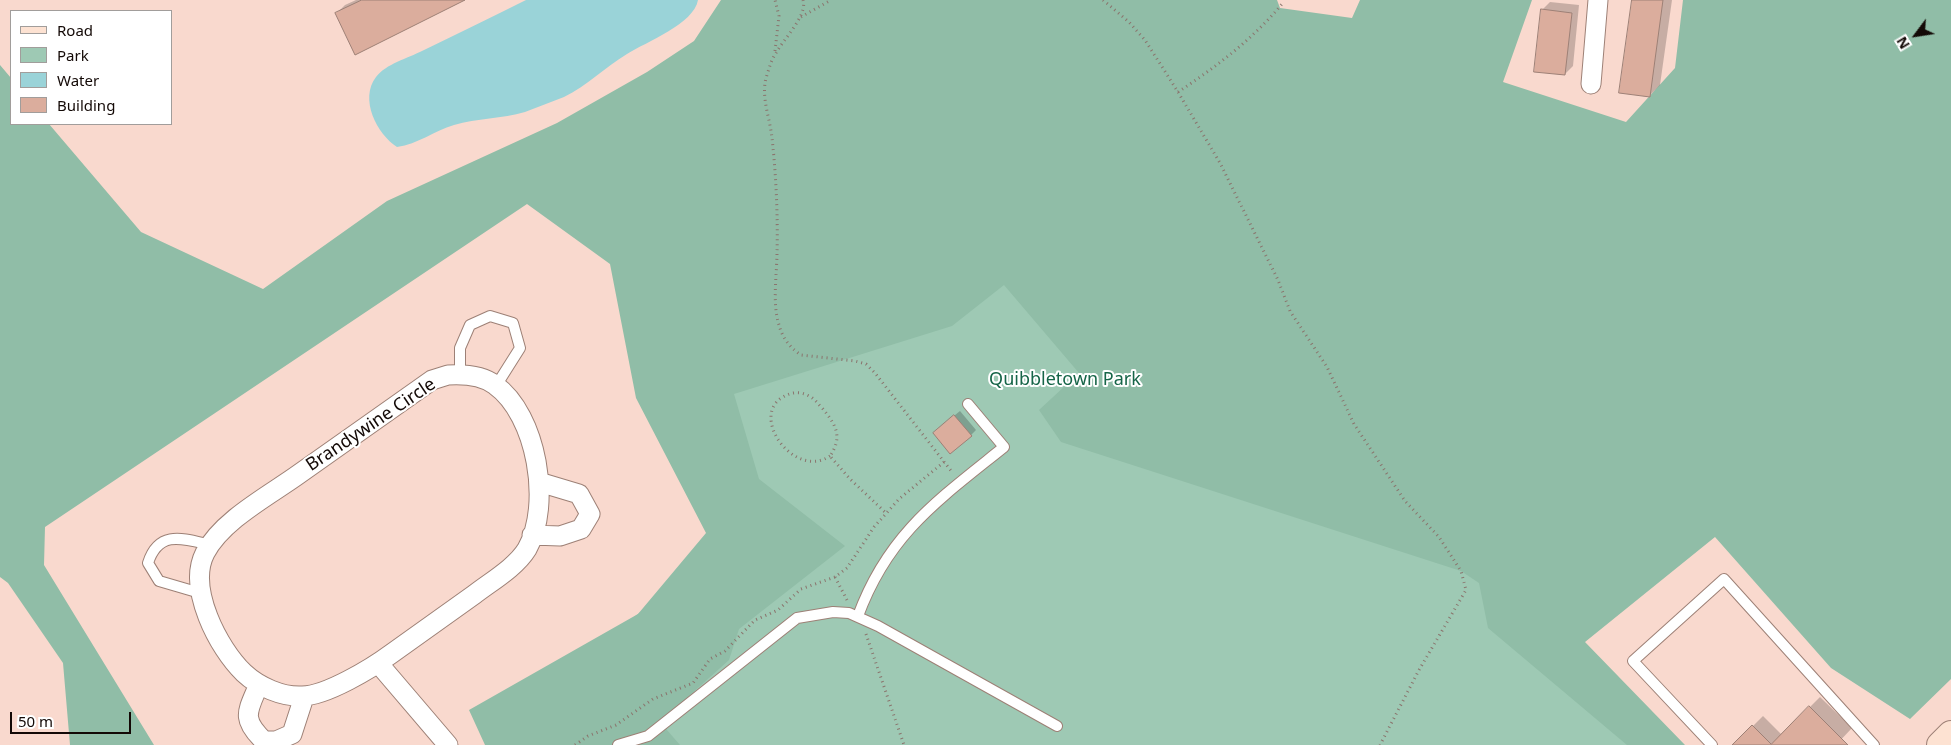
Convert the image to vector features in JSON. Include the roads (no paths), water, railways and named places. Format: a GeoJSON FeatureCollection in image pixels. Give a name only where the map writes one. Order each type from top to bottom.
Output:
{"type":"FeatureCollection","features":[{"type":"Feature","properties":{"kind":"main road"},"geometry":{"type":"LineString","coordinates":[[1940,745],[1951,734]]}},
{"type":"Feature","properties":{"kind":"street"},"geometry":{"type":"LineString","coordinates":[[1591,84],[1598,0]]}},
{"type":"Feature","properties":{"kind":"street","name":"Brandywine Circle"},"geometry":{"type":"LineString","coordinates":[[460,375],[486,380],[496,386],[520,412],[528,433],[539,482],[538,518],[526,550],[507,570],[378,664],[349,680],[304,697],[276,692],[259,684],[245,674],[227,651],[200,593],[200,571],[206,551],[235,519],[432,380],[460,375]]}},
{"type":"Feature","properties":{"kind":"street"},"geometry":{"type":"LineString","coordinates":[[532,535],[560,536],[581,529],[590,514],[578,494],[539,482]]}},
{"type":"Feature","properties":{"kind":"street"},"geometry":{"type":"LineString","coordinates":[[378,664],[448,745]]}},
{"type":"Feature","properties":{"kind":"street"},"geometry":{"type":"LineString","coordinates":[[259,684],[247,714],[250,728],[264,741],[276,742],[292,734],[304,697]]}},
{"type":"Feature","properties":{"kind":"lane"},"geometry":{"type":"LineString","coordinates":[[460,375],[460,348],[470,325],[490,316],[513,324],[520,348],[496,386]]}},
{"type":"Feature","properties":{"kind":"lane"},"geometry":{"type":"LineString","coordinates":[[858,616],[868,589],[895,545],[917,520],[1004,447],[968,404]]}},
{"type":"Feature","properties":{"kind":"lane"},"geometry":{"type":"LineString","coordinates":[[200,593],[159,581],[148,563],[152,550],[162,541],[178,538],[211,545]]}},
{"type":"Feature","properties":{"kind":"lane"},"geometry":{"type":"LineString","coordinates":[[1712,745],[1633,661],[1724,579],[1874,745]]}},
{"type":"Feature","properties":{"kind":"lane"},"geometry":{"type":"LineString","coordinates":[[618,745],[646,740],[797,618],[833,612],[858,616],[1057,726]]}},
{"type":"Feature","properties":{"kind":"water"},"geometry":{"type":"Polygon","coordinates":[[[526,0],[698,0],[695,9],[688,17],[668,32],[627,54],[564,97],[525,112],[454,125],[397,147],[383,134],[373,115],[369,95],[371,86],[380,72],[526,0]]]}},
{"type":"Feature","properties":{"kind":"park label","name":"Quibbletown Park"},"geometry":{"type":"Point","coordinates":[1065,380]}}]}
